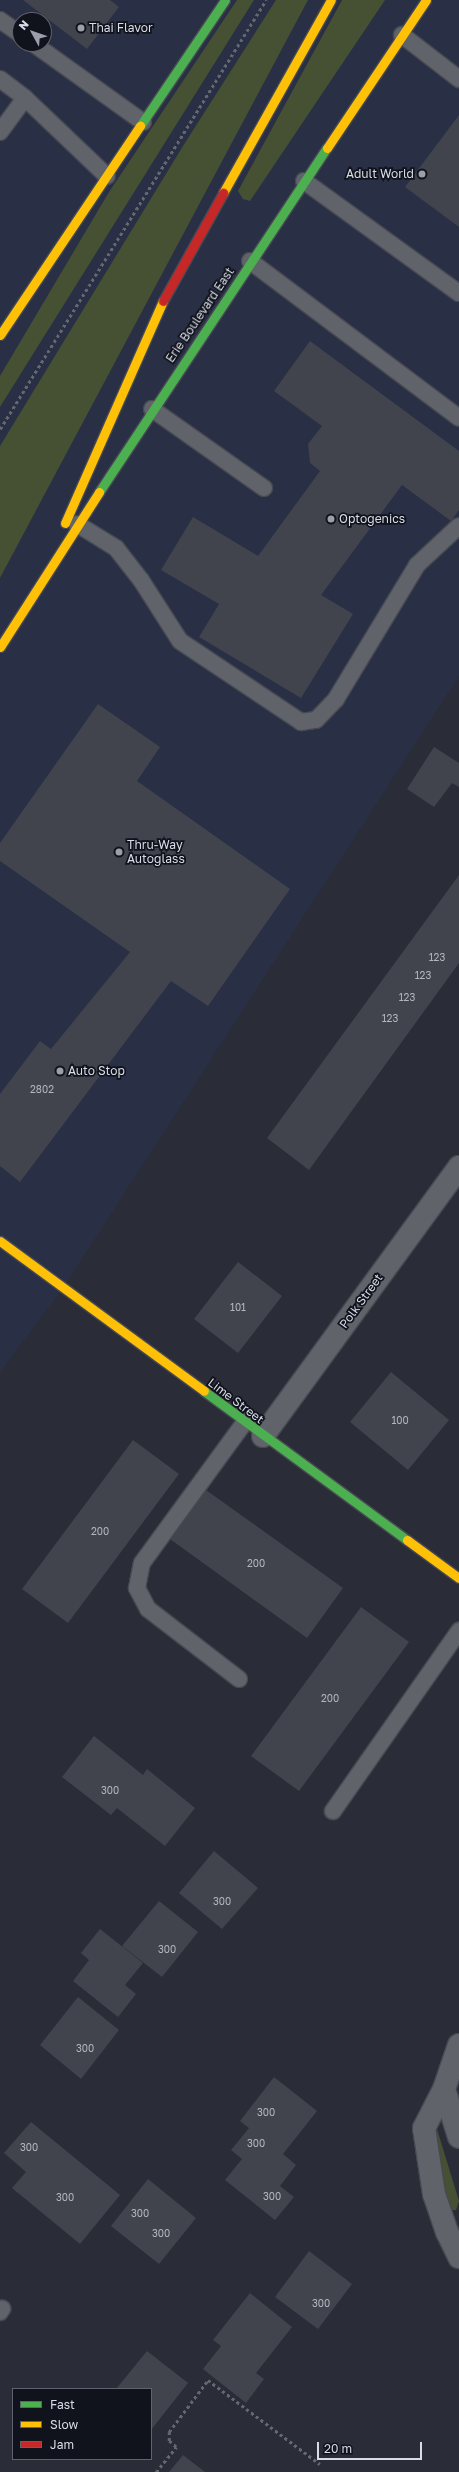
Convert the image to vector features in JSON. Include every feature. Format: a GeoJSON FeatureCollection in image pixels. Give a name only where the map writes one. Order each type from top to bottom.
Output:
{"type":"FeatureCollection","features":[{"type":"Feature","properties":{"kind":"main road"},"geometry":{"type":"LineString","coordinates":[[0,335],[225,0]]}},
{"type":"Feature","properties":{"kind":"main road"},"geometry":{"type":"LineString","coordinates":[[39,581],[161,304],[331,0]]}},
{"type":"Feature","properties":{"kind":"main road","name":"Erie Boulevard East"},"geometry":{"type":"LineString","coordinates":[[0,647],[39,581],[152,409],[426,0]]}},
{"type":"Feature","properties":{"kind":"main road","name":"Lime Street"},"geometry":{"type":"LineString","coordinates":[[0,1241],[263,1436],[459,1578]]}},
{"type":"Feature","properties":{"kind":"street","name":"Polk Street"},"geometry":{"type":"LineString","coordinates":[[263,1436],[459,1166]]}},
{"type":"Feature","properties":{"kind":"street"},"geometry":{"type":"LineString","coordinates":[[459,2045],[444,2089],[424,2128],[434,2194],[453,2230],[459,2257]]}},
{"type":"Feature","properties":{"kind":"street"},"geometry":{"type":"LineString","coordinates":[[444,2089],[459,2136]]}},
{"type":"Feature","properties":{"kind":"lane"},"geometry":{"type":"LineString","coordinates":[[0,20],[12,28]]}},
{"type":"Feature","properties":{"kind":"lane"},"geometry":{"type":"LineString","coordinates":[[402,35],[459,79]]}},
{"type":"Feature","properties":{"kind":"lane"},"geometry":{"type":"LineString","coordinates":[[45,52],[143,122]]}},
{"type":"Feature","properties":{"kind":"lane"},"geometry":{"type":"LineString","coordinates":[[0,79],[25,98],[107,176]]}},
{"type":"Feature","properties":{"kind":"lane"},"geometry":{"type":"LineString","coordinates":[[0,132],[25,98]]}},
{"type":"Feature","properties":{"kind":"lane"},"geometry":{"type":"LineString","coordinates":[[304,181],[459,293]]}},
{"type":"Feature","properties":{"kind":"lane"},"geometry":{"type":"LineString","coordinates":[[250,261],[459,418]]}},
{"type":"Feature","properties":{"kind":"lane"},"geometry":{"type":"LineString","coordinates":[[152,409],[264,488]]}},
{"type":"Feature","properties":{"kind":"lane"},"geometry":{"type":"LineString","coordinates":[[77,524],[116,548],[141,580],[180,641],[301,722],[316,720],[336,699],[417,565],[459,526]]}},
{"type":"Feature","properties":{"kind":"lane"},"geometry":{"type":"LineString","coordinates":[[239,1679],[148,1609],[138,1588],[142,1563],[245,1422]]}},
{"type":"Feature","properties":{"kind":"lane"},"geometry":{"type":"LineString","coordinates":[[333,1811],[459,1631]]}},
{"type":"Feature","properties":{"kind":"path"},"geometry":{"type":"LineString","coordinates":[[0,429],[266,0]]}},
{"type":"Feature","properties":{"kind":"path"},"geometry":{"type":"LineString","coordinates":[[156,2472],[176,2447],[169,2441],[169,2432],[208,2380],[320,2464]]}},
{"type":"Feature","properties":{"kind":"shaded area"},"geometry":{"type":"Polygon","coordinates":[[[0,0],[459,0],[459,676],[63,1288],[0,1372],[0,0]]]}},
{"type":"Feature","properties":{"kind":"green space"},"geometry":{"type":"Polygon","coordinates":[[[237,0],[254,0],[0,407],[0,376],[109,192],[237,0]]]}},
{"type":"Feature","properties":{"kind":"green space"},"geometry":{"type":"Polygon","coordinates":[[[276,0],[308,0],[0,578],[0,446],[183,146],[276,0]]]}},
{"type":"Feature","properties":{"kind":"green space"},"geometry":{"type":"Polygon","coordinates":[[[342,0],[385,0],[250,201],[243,199],[238,191],[342,0]]]}},
{"type":"Feature","properties":{"kind":"green space"},"geometry":{"type":"Polygon","coordinates":[[[437,2129],[459,2201],[456,2210],[450,2210],[445,2204],[434,2132],[437,2129]]]}},
{"type":"Feature","properties":{"kind":"building","name":"Thai Flavor"},"geometry":{"type":"Polygon","coordinates":[[[23,0],[110,0],[119,7],[87,49],[52,22],[52,12],[39,12],[23,0]]]}},
{"type":"Feature","properties":{"kind":"building"},"geometry":{"type":"Polygon","coordinates":[[[459,115],[459,227],[405,187],[459,115]]]}},
{"type":"Feature","properties":{"kind":"building","name":"Optogenics"},"geometry":{"type":"Polygon","coordinates":[[[310,341],[459,451],[459,510],[451,521],[402,485],[321,595],[353,614],[301,698],[199,637],[219,604],[161,570],[193,517],[258,556],[320,471],[310,463],[308,444],[322,426],[274,391],[310,341]]]}},
{"type":"Feature","properties":{"kind":"building","name":"Thru-Way Autoglass"},"geometry":{"type":"Polygon","coordinates":[[[98,704],[160,747],[137,781],[290,889],[208,1006],[171,981],[20,1182],[0,1166],[0,1094],[40,1041],[51,1049],[130,952],[0,861],[0,843],[98,704]]]}},
{"type":"Feature","properties":{"kind":"building"},"geometry":{"type":"Polygon","coordinates":[[[434,747],[459,763],[459,787],[452,783],[434,807],[407,789],[434,747]]]}},
{"type":"Feature","properties":{"kind":"building"},"geometry":{"type":"Polygon","coordinates":[[[459,875],[459,963],[309,1170],[267,1138],[459,875]]]}},
{"type":"Feature","properties":{"kind":"building"},"geometry":{"type":"Polygon","coordinates":[[[238,1262],[282,1296],[238,1353],[194,1319],[238,1262]]]}},
{"type":"Feature","properties":{"kind":"building"},"geometry":{"type":"Polygon","coordinates":[[[391,1372],[449,1420],[408,1470],[350,1422],[391,1372]]]}},
{"type":"Feature","properties":{"kind":"building"},"geometry":{"type":"Polygon","coordinates":[[[133,1440],[179,1474],[68,1623],[22,1589],[133,1440]]]}},
{"type":"Feature","properties":{"kind":"building"},"geometry":{"type":"Polygon","coordinates":[[[206,1490],[343,1588],[307,1638],[170,1539],[206,1490]]]}},
{"type":"Feature","properties":{"kind":"building"},"geometry":{"type":"Polygon","coordinates":[[[361,1607],[409,1642],[299,1791],[251,1756],[361,1607]]]}},
{"type":"Feature","properties":{"kind":"building"},"geometry":{"type":"Polygon","coordinates":[[[94,1736],[143,1775],[147,1769],[195,1808],[165,1846],[117,1808],[111,1815],[62,1777],[94,1736]]]}},
{"type":"Feature","properties":{"kind":"building"},"geometry":{"type":"Polygon","coordinates":[[[214,1851],[258,1888],[222,1929],[179,1893],[214,1851]]]}},
{"type":"Feature","properties":{"kind":"building"},"geometry":{"type":"Polygon","coordinates":[[[159,1901],[198,1932],[162,1977],[122,1946],[159,1901]]]}},
{"type":"Feature","properties":{"kind":"building"},"geometry":{"type":"Polygon","coordinates":[[[100,1929],[143,1963],[125,1985],[136,1994],[118,2017],[73,1981],[89,1960],[81,1953],[100,1929]]]}},
{"type":"Feature","properties":{"kind":"building"},"geometry":{"type":"Polygon","coordinates":[[[78,1997],[119,2030],[81,2079],[40,2045],[78,1997]]]}},
{"type":"Feature","properties":{"kind":"building"},"geometry":{"type":"Polygon","coordinates":[[[274,2077],[317,2111],[283,2154],[296,2165],[280,2186],[294,2197],[275,2220],[225,2180],[242,2159],[231,2150],[249,2128],[240,2121],[274,2077]]]}},
{"type":"Feature","properties":{"kind":"building"},"geometry":{"type":"Polygon","coordinates":[[[31,2122],[120,2195],[80,2244],[12,2188],[26,2172],[4,2153],[31,2122]]]}},
{"type":"Feature","properties":{"kind":"building"},"geometry":{"type":"Polygon","coordinates":[[[148,2179],[196,2218],[159,2264],[111,2226],[148,2179]]]}},
{"type":"Feature","properties":{"kind":"building"},"geometry":{"type":"Polygon","coordinates":[[[309,2251],[352,2284],[318,2329],[275,2297],[309,2251]]]}},
{"type":"Feature","properties":{"kind":"building"},"geometry":{"type":"Polygon","coordinates":[[[250,2293],[292,2327],[256,2373],[264,2379],[246,2403],[203,2369],[221,2346],[213,2340],[250,2293]]]}},
{"type":"Feature","properties":{"kind":"building"},"geometry":{"type":"Polygon","coordinates":[[[147,2351],[188,2383],[152,2429],[152,2388],[117,2388],[147,2351]]]}},
{"type":"Feature","properties":{"kind":"building"},"geometry":{"type":"Polygon","coordinates":[[[183,2455],[205,2472],[169,2472],[183,2455]]]}},
{"type":"Feature","properties":{"kind":"traffic: fast"},"geometry":{"type":"LineString","coordinates":[[140,126],[225,0]]}},
{"type":"Feature","properties":{"kind":"traffic: fast"},"geometry":{"type":"LineString","coordinates":[[99,492],[327,148]]}},
{"type":"Feature","properties":{"kind":"traffic: fast"},"geometry":{"type":"LineString","coordinates":[[204,1391],[407,1540]]}},
{"type":"Feature","properties":{"kind":"traffic: slow"},"geometry":{"type":"LineString","coordinates":[[223,193],[331,0]]}},
{"type":"Feature","properties":{"kind":"traffic: slow"},"geometry":{"type":"LineString","coordinates":[[327,148],[426,0]]}},
{"type":"Feature","properties":{"kind":"traffic: slow"},"geometry":{"type":"LineString","coordinates":[[0,335],[140,126]]}},
{"type":"Feature","properties":{"kind":"traffic: slow"},"geometry":{"type":"LineString","coordinates":[[65,523],[163,301]]}},
{"type":"Feature","properties":{"kind":"traffic: slow"},"geometry":{"type":"LineString","coordinates":[[0,647],[99,492]]}},
{"type":"Feature","properties":{"kind":"traffic: slow"},"geometry":{"type":"LineString","coordinates":[[0,1241],[204,1391]]}},
{"type":"Feature","properties":{"kind":"traffic: slow"},"geometry":{"type":"LineString","coordinates":[[407,1540],[459,1578]]}},
{"type":"Feature","properties":{"kind":"traffic: jam"},"geometry":{"type":"LineString","coordinates":[[163,301],[223,193]]}},
{"type":"Feature","properties":{"kind":"place","name":"Thai Flavor"},"geometry":{"type":"Point","coordinates":[81,28]}},
{"type":"Feature","properties":{"kind":"place","name":"Adult World"},"geometry":{"type":"Point","coordinates":[422,174]}},
{"type":"Feature","properties":{"kind":"place","name":"Optogenics"},"geometry":{"type":"Point","coordinates":[331,519]}},
{"type":"Feature","properties":{"kind":"place","name":"Thru-Way Autoglass"},"geometry":{"type":"Point","coordinates":[119,852]}},
{"type":"Feature","properties":{"kind":"place","name":"Auto Stop"},"geometry":{"type":"Point","coordinates":[60,1071]}}]}
